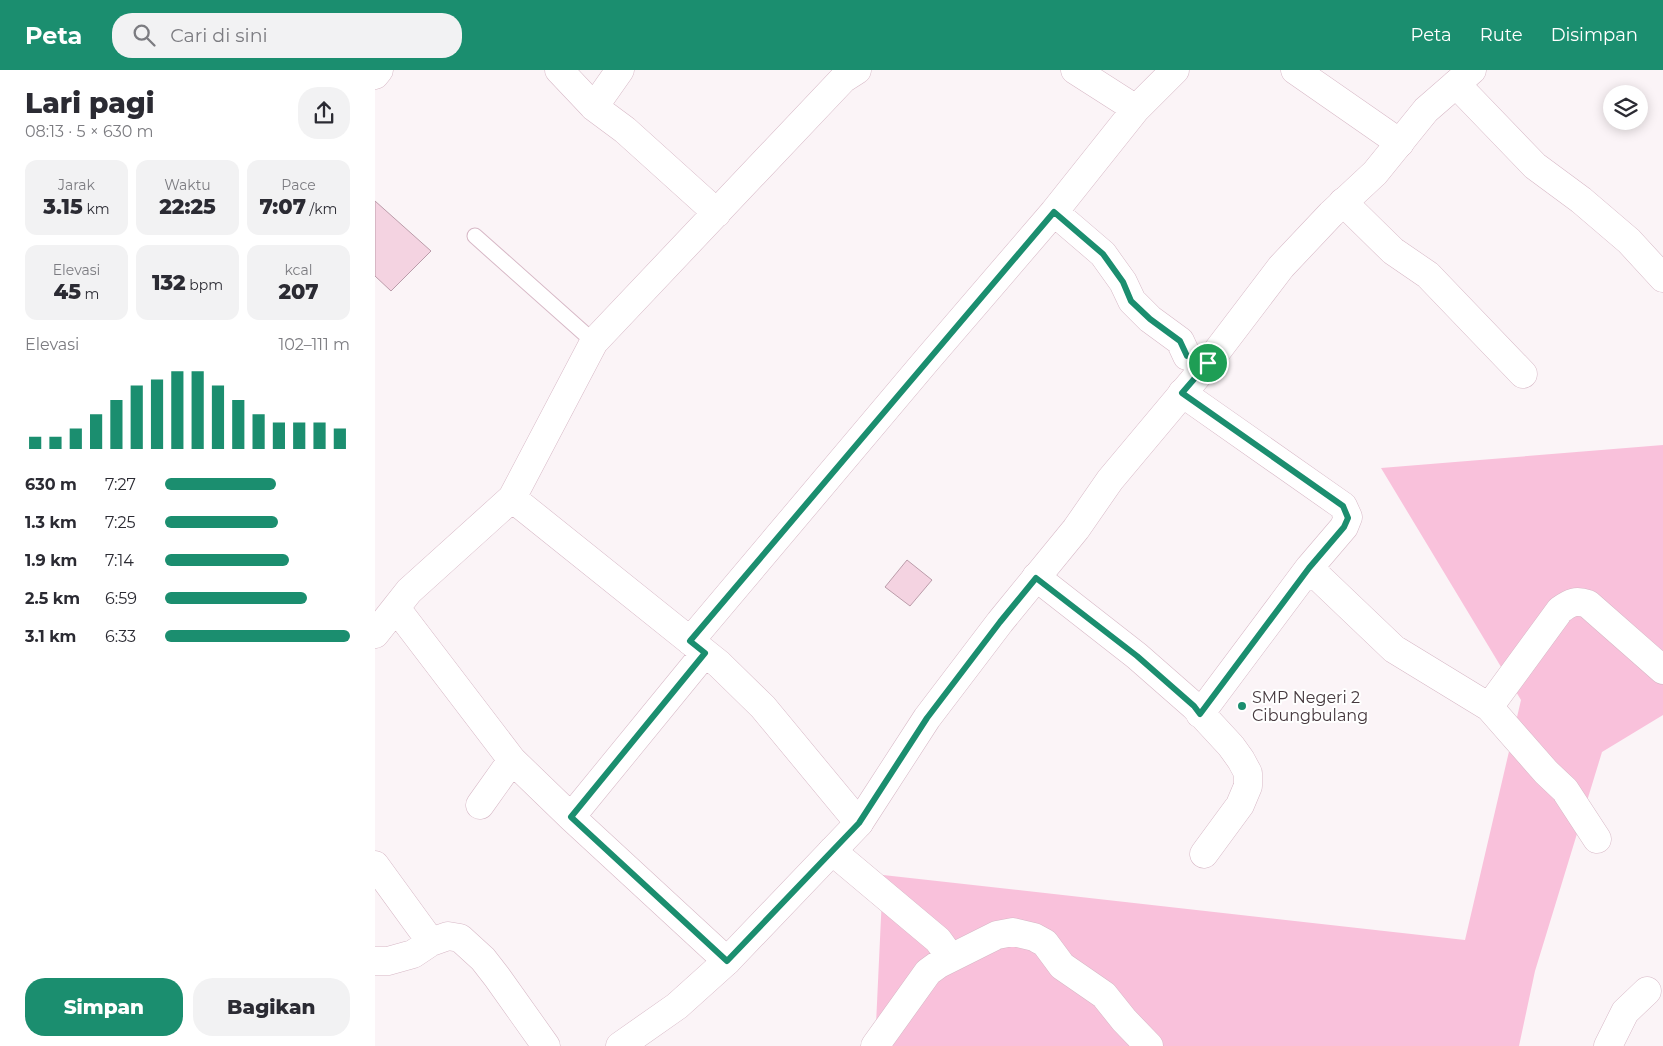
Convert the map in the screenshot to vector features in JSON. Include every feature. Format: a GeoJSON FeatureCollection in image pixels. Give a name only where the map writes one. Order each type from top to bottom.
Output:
{"type":"FeatureCollection","features":[{"type":"Feature","properties":{"kind":"street"},"geometry":{"type":"LineString","coordinates":[[375,75],[379,70]]}},
{"type":"Feature","properties":{"kind":"street"},"geometry":{"type":"LineString","coordinates":[[559,70],[594,107],[625,130],[717,213]]}},
{"type":"Feature","properties":{"kind":"street"},"geometry":{"type":"LineString","coordinates":[[594,107],[620,70]]}},
{"type":"Feature","properties":{"kind":"street"},"geometry":{"type":"LineString","coordinates":[[375,634],[409,591],[512,498],[594,342],[843,79],[857,70]]}},
{"type":"Feature","properties":{"kind":"street"},"geometry":{"type":"LineString","coordinates":[[1075,70],[1136,109]]}},
{"type":"Feature","properties":{"kind":"street"},"geometry":{"type":"LineString","coordinates":[[571,817],[697,647],[951,332],[1054,212],[1136,109],[1175,70]]}},
{"type":"Feature","properties":{"kind":"street"},"geometry":{"type":"LineString","coordinates":[[1295,70],[1399,143]]}},
{"type":"Feature","properties":{"kind":"street"},"geometry":{"type":"LineString","coordinates":[[620,1046],[677,1006],[727,961],[859,823],[927,718],[1000,622],[1076,529],[1110,480],[1208,363],[1281,267],[1343,202],[1375,173],[1426,110],[1464,77],[1535,166],[1581,200],[1629,241],[1663,278]]}},
{"type":"Feature","properties":{"kind":"street"},"geometry":{"type":"LineString","coordinates":[[1343,202],[1393,252],[1428,275],[1523,374]]}},
{"type":"Feature","properties":{"kind":"street"},"geometry":{"type":"LineString","coordinates":[[1054,212],[1103,254],[1123,282],[1131,301],[1150,319],[1180,341],[1187,356],[1208,363]]}},
{"type":"Feature","properties":{"kind":"street"},"geometry":{"type":"LineString","coordinates":[[1182,393],[1343,506],[1348,518],[1344,527],[1309,568],[1200,714]]}},
{"type":"Feature","properties":{"kind":"street"},"geometry":{"type":"LineString","coordinates":[[512,498],[697,647],[763,707],[859,823]]}},
{"type":"Feature","properties":{"kind":"street"},"geometry":{"type":"LineString","coordinates":[[1309,568],[1394,649],[1489,707],[1545,772],[1565,790],[1597,839]]}},
{"type":"Feature","properties":{"kind":"street"},"geometry":{"type":"LineString","coordinates":[[1036,578],[1137,656],[1194,706],[1231,746],[1241,760],[1248,772],[1248,786],[1239,805],[1205,854]]}},
{"type":"Feature","properties":{"kind":"street"},"geometry":{"type":"LineString","coordinates":[[1489,707],[1560,610],[1570,602],[1578,601],[1588,604],[1663,670]]}},
{"type":"Feature","properties":{"kind":"street"},"geometry":{"type":"LineString","coordinates":[[396,608],[512,760],[727,961]]}},
{"type":"Feature","properties":{"kind":"street"},"geometry":{"type":"LineString","coordinates":[[480,805],[512,760]]}},
{"type":"Feature","properties":{"kind":"street"},"geometry":{"type":"LineString","coordinates":[[832,851],[938,940],[951,958]]}},
{"type":"Feature","properties":{"kind":"street"},"geometry":{"type":"LineString","coordinates":[[375,865],[431,942]]}},
{"type":"Feature","properties":{"kind":"street"},"geometry":{"type":"LineString","coordinates":[[875,1046],[928,972],[997,935],[1013,932],[1034,937],[1045,943],[1062,966],[1104,995],[1124,1020],[1149,1046]]}},
{"type":"Feature","properties":{"kind":"street"},"geometry":{"type":"LineString","coordinates":[[375,960],[387,961],[413,954],[431,942],[448,936],[460,938],[469,945],[497,977],[546,1046]]}},
{"type":"Feature","properties":{"kind":"street"},"geometry":{"type":"LineString","coordinates":[[1608,1046],[1625,1012],[1647,991]]}},
{"type":"Feature","properties":{"kind":"lane"},"geometry":{"type":"LineString","coordinates":[[475,236],[594,342]]}},
{"type":"Feature","properties":{"kind":"shaded area"},"geometry":{"type":"Polygon","coordinates":[[[1663,445],[1663,715],[1602,752],[1535,971],[1519,1046],[875,1046],[883,875],[1465,940],[1521,700],[1381,468],[1663,445]]]}},
{"type":"Feature","properties":{"kind":"building"},"geometry":{"type":"Polygon","coordinates":[[[375,201],[431,251],[391,291],[375,276],[375,201]]]}},
{"type":"Feature","properties":{"kind":"building"},"geometry":{"type":"Polygon","coordinates":[[[907,560],[932,580],[910,606],[885,587],[907,560]]]}},
{"type":"Feature","properties":{"kind":"place","name":"SMP Negeri 2 Cibungbulang"},"geometry":{"type":"Point","coordinates":[1242,706]}},
{"type":"Feature","properties":{"kind":"route"},"geometry":{"type":"LineString","coordinates":[[1054,212],[1103,254],[1123,282],[1131,301],[1150,319],[1180,341],[1187,356],[1208,363],[1182,393],[1343,506],[1348,518],[1344,527],[1309,568],[1200,714],[1194,706],[1137,656],[1036,578],[927,718],[859,823],[727,961],[571,817],[705,653],[690,641],[1054,212]]}}]}
